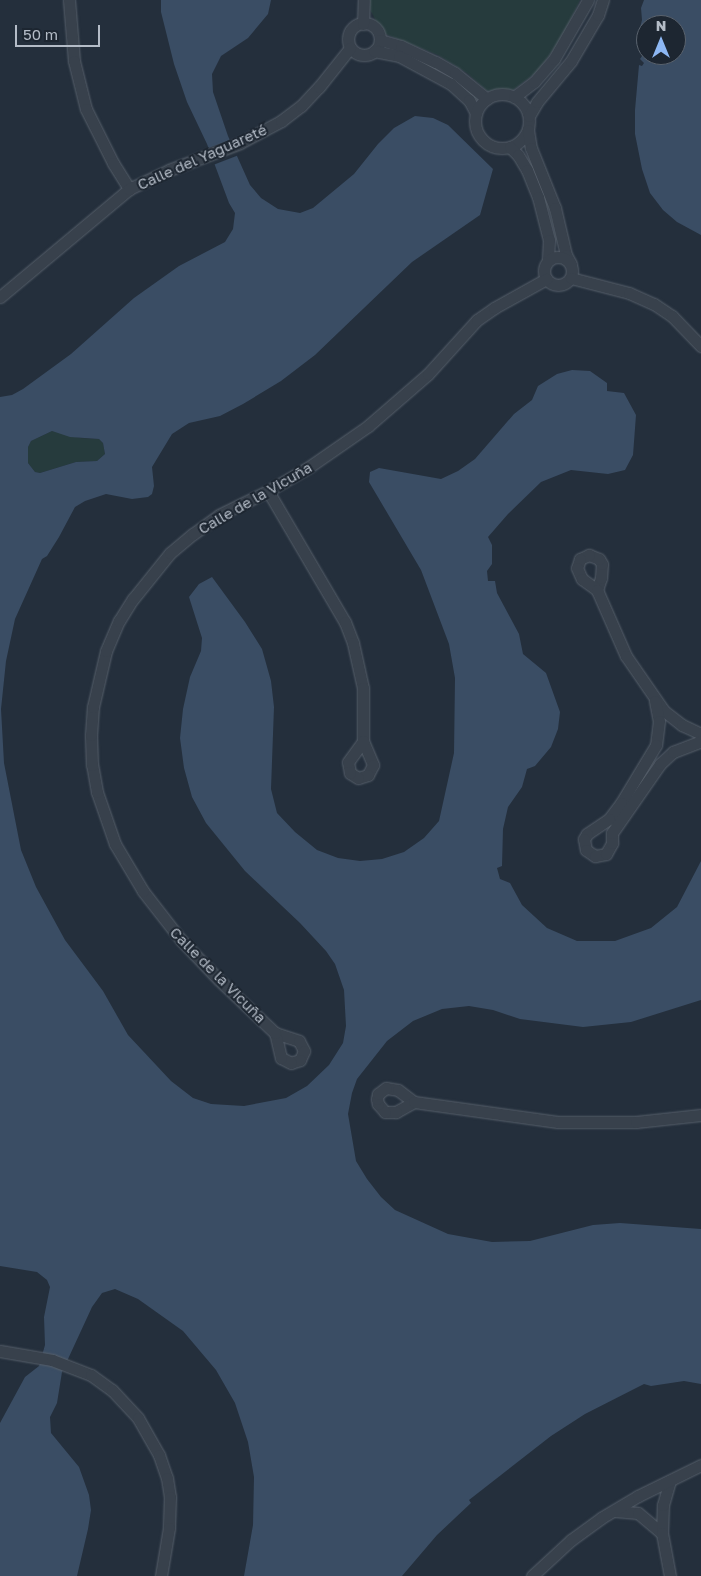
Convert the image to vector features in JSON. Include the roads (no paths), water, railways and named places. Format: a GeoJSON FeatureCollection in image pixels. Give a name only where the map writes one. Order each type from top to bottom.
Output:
{"type":"FeatureCollection","features":[{"type":"Feature","properties":{"kind":"street"},"geometry":{"type":"LineString","coordinates":[[69,0],[74,61],[86,109],[101,142],[129,189]]}},
{"type":"Feature","properties":{"kind":"street"},"geometry":{"type":"LineString","coordinates":[[363,24],[364,0]]}},
{"type":"Feature","properties":{"kind":"street"},"geometry":{"type":"LineString","coordinates":[[514,97],[534,82],[554,60],[588,0]]}},
{"type":"Feature","properties":{"kind":"street"},"geometry":{"type":"LineString","coordinates":[[510,147],[527,170],[538,197],[549,240],[548,260],[544,267],[546,279],[556,286],[565,284],[571,278],[570,264],[566,256],[554,208],[531,148],[528,130],[529,116],[536,102],[571,61],[598,15],[603,0]]}},
{"type":"Feature","properties":{"kind":"street"},"geometry":{"type":"LineString","coordinates":[[363,24],[373,26],[380,40],[374,51],[370,54],[359,55],[350,48],[348,40],[350,30],[363,24]]}},
{"type":"Feature","properties":{"kind":"street"},"geometry":{"type":"LineString","coordinates":[[380,40],[401,46],[436,62],[455,73],[487,99]]}},
{"type":"Feature","properties":{"kind":"street","name":"Calle del Yaguareté"},"geometry":{"type":"LineString","coordinates":[[0,297],[129,189],[240,143],[281,121],[301,106],[350,48]]}},
{"type":"Feature","properties":{"kind":"street"},"geometry":{"type":"LineString","coordinates":[[374,51],[398,56],[438,76],[462,92],[476,112],[476,129],[480,137],[493,147],[510,147],[518,144],[528,130]]}},
{"type":"Feature","properties":{"kind":"street"},"geometry":{"type":"LineString","coordinates":[[476,112],[487,99],[495,95],[514,97],[526,108],[529,116]]}},
{"type":"Feature","properties":{"kind":"street"},"geometry":{"type":"LineString","coordinates":[[548,260],[560,257],[570,264]]}},
{"type":"Feature","properties":{"kind":"street"},"geometry":{"type":"LineString","coordinates":[[571,278],[629,293],[654,304],[672,316],[701,346]]}},
{"type":"Feature","properties":{"kind":"street","name":"Calle de la Vicuña"},"geometry":{"type":"LineString","coordinates":[[275,1033],[219,980],[181,940],[161,916],[128,868],[115,844],[97,792],[92,765],[91,735],[98,677],[106,652],[119,621],[133,599],[170,554],[192,534],[219,515],[268,492],[368,426],[428,374],[477,320],[494,308],[546,279]]}},
{"type":"Feature","properties":{"kind":"street"},"geometry":{"type":"LineString","coordinates":[[268,492],[345,622],[359,664],[362,688],[363,741]]}},
{"type":"Feature","properties":{"kind":"street"},"geometry":{"type":"LineString","coordinates":[[597,590],[626,656],[656,701],[664,711],[682,725],[701,734]]}},
{"type":"Feature","properties":{"kind":"street"},"geometry":{"type":"LineString","coordinates":[[601,826],[610,828],[612,843],[606,854],[595,856],[586,850],[584,839],[592,829],[601,826],[621,803],[646,765],[656,743],[659,721],[656,701]]}},
{"type":"Feature","properties":{"kind":"street"},"geometry":{"type":"LineString","coordinates":[[612,833],[660,764],[673,752],[701,740]]}},
{"type":"Feature","properties":{"kind":"street"},"geometry":{"type":"LineString","coordinates":[[656,743],[664,750],[673,752]]}},
{"type":"Feature","properties":{"kind":"street"},"geometry":{"type":"LineString","coordinates":[[414,1102],[558,1122],[636,1122],[701,1115]]}},
{"type":"Feature","properties":{"kind":"street"},"geometry":{"type":"LineString","coordinates":[[0,1351],[73,1367],[91,1375],[126,1403],[138,1418],[160,1456],[167,1478],[170,1511],[161,1576]]}},
{"type":"Feature","properties":{"kind":"street"},"geometry":{"type":"LineString","coordinates":[[532,1576],[572,1540],[613,1511],[701,1465]]}},
{"type":"Feature","properties":{"kind":"street"},"geometry":{"type":"LineString","coordinates":[[670,1480],[663,1504],[662,1533],[670,1576]]}},
{"type":"Feature","properties":{"kind":"street"},"geometry":{"type":"LineString","coordinates":[[613,1511],[638,1513],[662,1533]]}},
{"type":"Feature","properties":{"kind":"water"},"geometry":{"type":"Polygon","coordinates":[[[161,0],[271,0],[268,14],[248,38],[221,56],[212,74],[213,92],[228,136],[250,185],[261,198],[278,209],[300,213],[313,208],[354,174],[378,144],[394,128],[415,116],[433,118],[448,125],[493,169],[480,215],[412,262],[315,355],[281,381],[243,404],[220,416],[189,423],[172,434],[152,467],[154,486],[152,494],[148,497],[132,499],[106,494],[85,501],[75,507],[47,556],[42,559],[15,619],[6,661],[1,709],[4,763],[21,850],[36,887],[65,940],[103,991],[128,1035],[171,1081],[193,1098],[211,1104],[244,1106],[286,1098],[307,1086],[329,1065],[343,1043],[346,1026],[344,990],[335,964],[326,951],[300,923],[245,871],[206,823],[192,797],[184,768],[180,738],[183,709],[190,677],[201,651],[202,638],[189,597],[199,584],[212,577],[262,649],[271,681],[274,707],[271,789],[277,813],[295,832],[317,850],[338,858],[360,861],[382,859],[404,852],[424,838],[439,821],[454,753],[455,678],[449,644],[421,570],[369,482],[370,472],[379,468],[441,479],[458,471],[475,459],[514,414],[532,400],[538,386],[557,374],[572,370],[590,371],[607,383],[607,391],[624,393],[636,415],[633,455],[625,470],[608,474],[571,470],[541,482],[508,514],[488,537],[492,545],[492,564],[487,571],[488,581],[495,581],[497,593],[519,634],[523,654],[546,673],[560,712],[558,729],[551,747],[535,766],[527,769],[522,787],[508,807],[503,829],[502,866],[497,868],[500,879],[510,883],[522,905],[547,928],[577,941],[615,941],[651,928],[677,907],[701,861],[701,1000],[631,1022],[583,1027],[520,1019],[493,1010],[469,1006],[442,1009],[413,1021],[387,1041],[357,1079],[348,1114],[356,1161],[381,1197],[395,1210],[448,1234],[492,1242],[530,1241],[593,1225],[620,1223],[701,1229],[701,1384],[684,1381],[651,1386],[644,1384],[585,1414],[551,1436],[469,1500],[471,1503],[437,1535],[402,1576],[244,1576],[253,1525],[254,1477],[248,1442],[235,1403],[216,1370],[183,1331],[138,1299],[115,1289],[102,1293],[92,1307],[62,1372],[57,1403],[50,1417],[51,1433],[79,1467],[89,1495],[91,1510],[77,1576],[0,1576],[0,1423],[25,1377],[39,1366],[45,1345],[44,1317],[50,1287],[47,1280],[37,1272],[0,1266],[0,397],[12,395],[23,389],[71,354],[134,298],[179,266],[225,242],[233,229],[235,213],[229,203],[207,144],[187,102],[174,64],[161,12],[161,0]],[[52,431],[31,441],[28,447],[28,463],[35,472],[40,473],[76,462],[97,461],[105,454],[103,443],[99,439],[70,437],[52,431]]]}},
{"type":"Feature","properties":{"kind":"water"},"geometry":{"type":"Polygon","coordinates":[[[644,0],[701,0],[701,235],[677,222],[663,210],[650,193],[642,169],[635,134],[639,65],[686,65],[686,15],[642,15],[641,8],[644,0]]]}}]}
